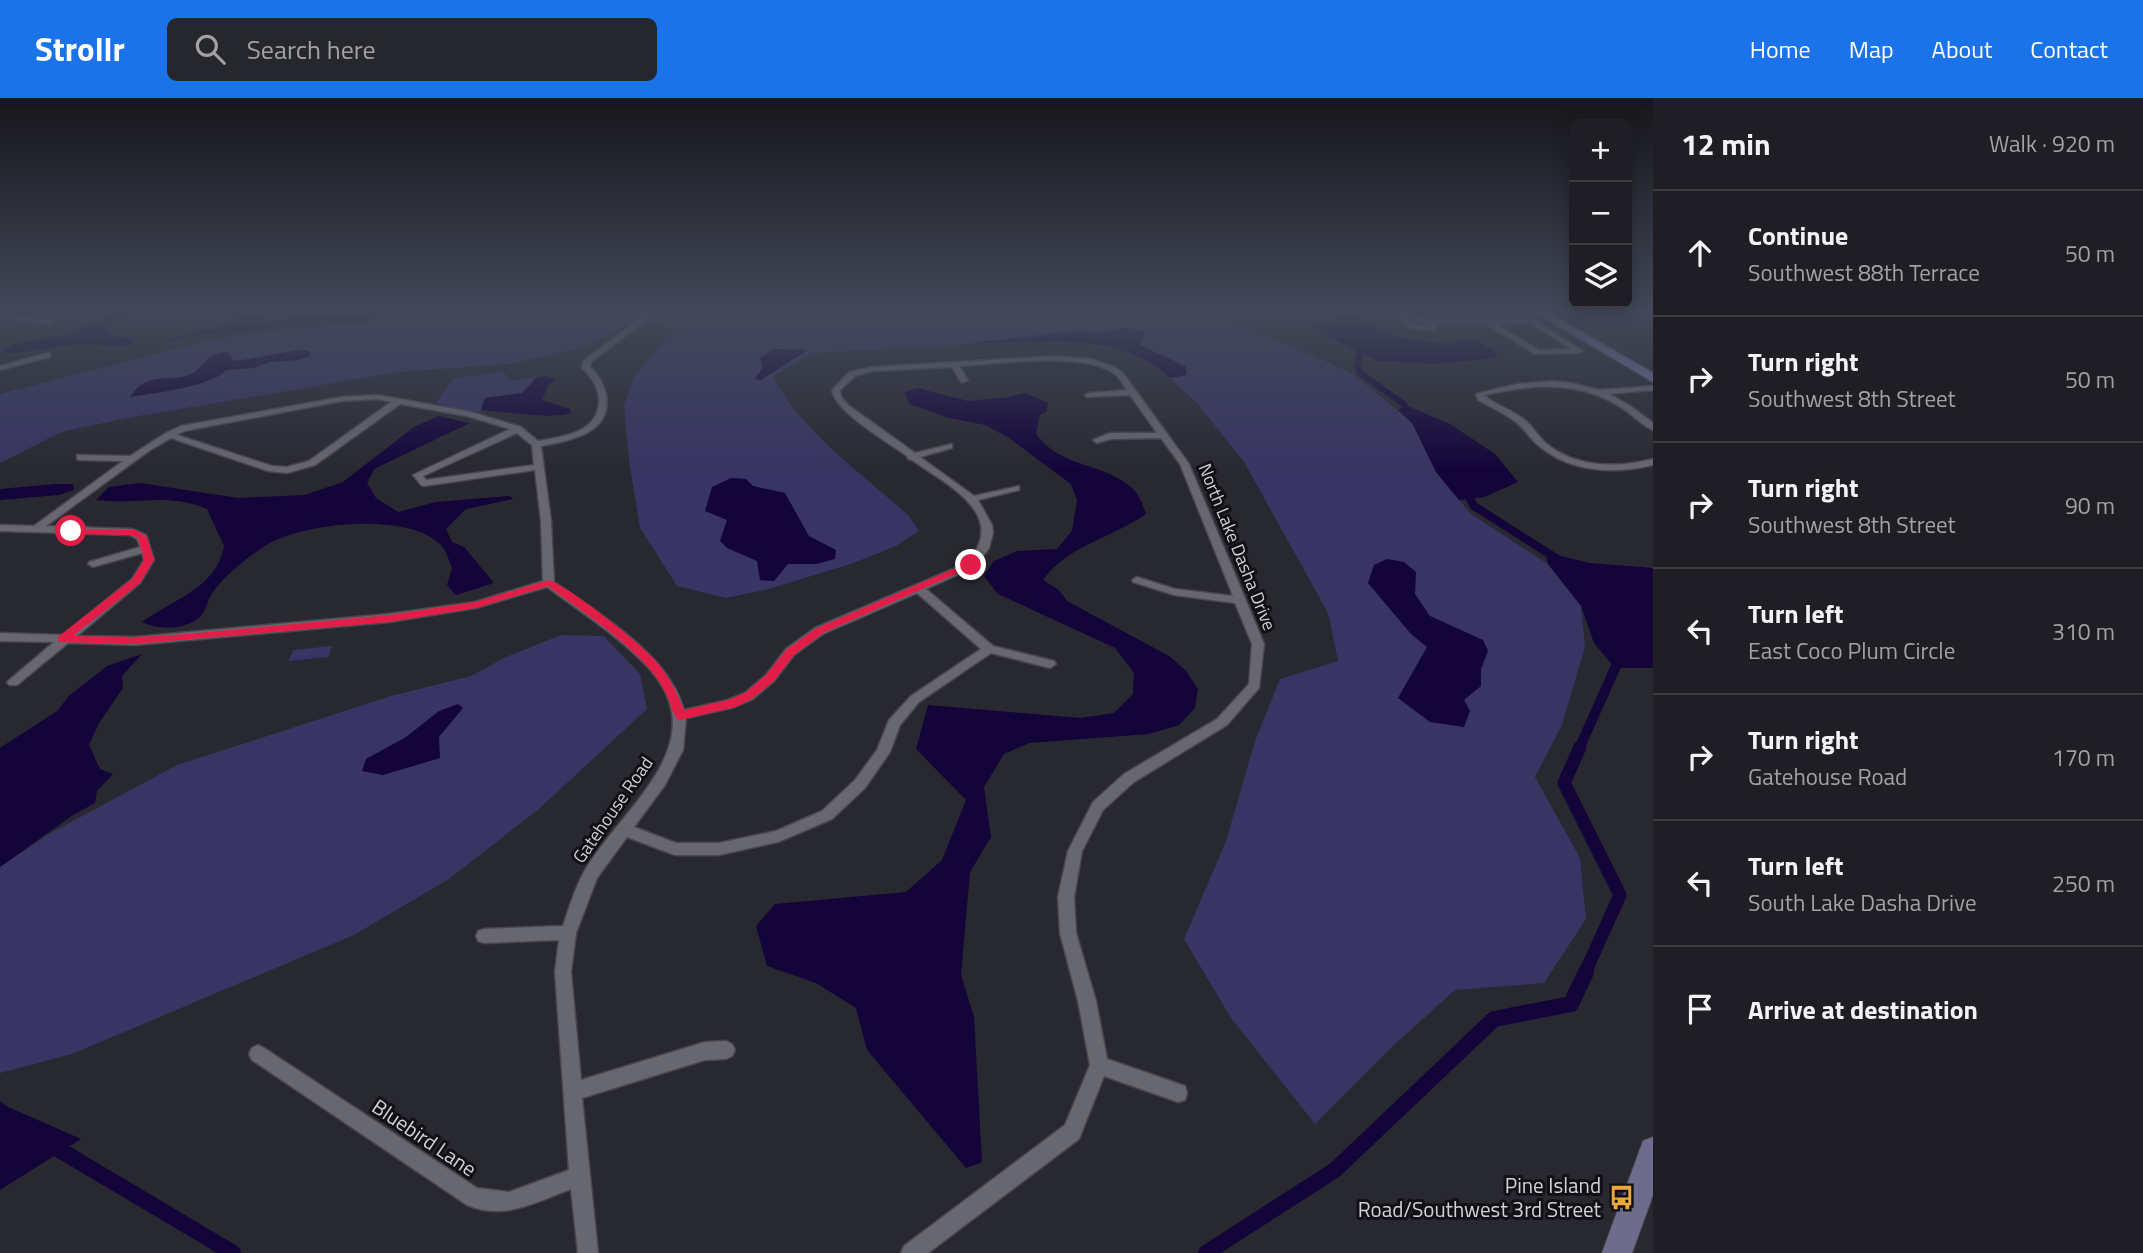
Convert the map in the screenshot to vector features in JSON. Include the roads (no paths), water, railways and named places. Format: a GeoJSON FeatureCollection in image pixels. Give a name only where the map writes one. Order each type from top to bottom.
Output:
{"type":"FeatureCollection","features":[{"type":"Feature","properties":{"kind":"main road"},"geometry":{"type":"LineString","coordinates":[[1631,365],[1653,378]]}},
{"type":"Feature","properties":{"kind":"main road"},"geometry":{"type":"LineString","coordinates":[[1617,1253],[1653,1151]]}},
{"type":"Feature","properties":{"kind":"street"},"geometry":{"type":"LineString","coordinates":[[536,444],[576,435],[595,425],[604,412],[601,384],[586,369],[587,365]]}},
{"type":"Feature","properties":{"kind":"street","name":"North Lake Dasha Drive"},"geometry":{"type":"LineString","coordinates":[[911,457],[845,407],[837,397],[836,390],[852,374],[872,369],[939,365]]}},
{"type":"Feature","properties":{"kind":"street"},"geometry":{"type":"LineString","coordinates":[[955,365],[964,380]]}},
{"type":"Feature","properties":{"kind":"street","name":"North Lake Dasha Drive"},"geometry":{"type":"LineString","coordinates":[[1097,365],[1111,369],[1128,384],[1184,464],[1258,645],[1255,685],[1222,722],[1129,778],[1098,806],[1075,851],[1066,897],[1068,933],[1087,1001],[1100,1065]]}},
{"type":"Feature","properties":{"kind":"street"},"geometry":{"type":"LineString","coordinates":[[1653,427],[1622,403],[1600,392],[1558,381],[1480,394],[1481,398],[1525,424],[1546,449],[1569,459],[1616,469],[1639,467],[1653,462]]}},
{"type":"Feature","properties":{"kind":"street"},"geometry":{"type":"LineString","coordinates":[[1600,392],[1653,387]]}},
{"type":"Feature","properties":{"kind":"street"},"geometry":{"type":"LineString","coordinates":[[1089,395],[1132,392]]}},
{"type":"Feature","properties":{"kind":"street"},"geometry":{"type":"LineString","coordinates":[[36,529],[132,459],[169,435],[195,425],[352,397],[378,397],[468,414],[518,429],[536,444],[549,583],[599,619],[649,661],[668,686],[680,715],[732,704],[749,696],[770,678],[790,652],[819,631],[971,565],[985,551],[987,521],[972,499],[911,457]]}},
{"type":"Feature","properties":{"kind":"street"},"geometry":{"type":"LineString","coordinates":[[169,435],[271,469],[300,468],[312,463],[398,401]]}},
{"type":"Feature","properties":{"kind":"street"},"geometry":{"type":"LineString","coordinates":[[518,429],[418,475],[424,483],[539,467]]}},
{"type":"Feature","properties":{"kind":"street"},"geometry":{"type":"LineString","coordinates":[[1097,440],[1110,436],[1164,435]]}},
{"type":"Feature","properties":{"kind":"street"},"geometry":{"type":"LineString","coordinates":[[911,457],[949,446]]}},
{"type":"Feature","properties":{"kind":"street"},"geometry":{"type":"LineString","coordinates":[[80,457],[132,459]]}},
{"type":"Feature","properties":{"kind":"street"},"geometry":{"type":"LineString","coordinates":[[972,499],[1016,488]]}},
{"type":"Feature","properties":{"kind":"street"},"geometry":{"type":"LineString","coordinates":[[0,528],[132,532],[144,543],[149,560],[136,581],[13,682]]}},
{"type":"Feature","properties":{"kind":"street"},"geometry":{"type":"LineString","coordinates":[[93,564],[144,543]]}},
{"type":"Feature","properties":{"kind":"street"},"geometry":{"type":"LineString","coordinates":[[1137,580],[1174,592],[1241,600]]}},
{"type":"Feature","properties":{"kind":"street"},"geometry":{"type":"LineString","coordinates":[[0,637],[148,640],[389,618],[476,605],[549,583]]}},
{"type":"Feature","properties":{"kind":"street"},"geometry":{"type":"LineString","coordinates":[[917,587],[989,649],[1050,664]]}},
{"type":"Feature","properties":{"kind":"street"},"geometry":{"type":"LineString","coordinates":[[623,829],[675,849],[719,849],[779,836],[827,816],[859,784],[875,763],[883,752],[894,723],[915,699],[989,649]]}},
{"type":"Feature","properties":{"kind":"street","name":"Gatehouse Road"},"geometry":{"type":"LineString","coordinates":[[588,1253],[579,1176],[563,972],[568,933],[590,875],[660,781],[671,760],[676,750],[680,715]]}},
{"type":"Feature","properties":{"kind":"street"},"geometry":{"type":"LineString","coordinates":[[484,936],[568,933]]}},
{"type":"Feature","properties":{"kind":"street"},"geometry":{"type":"LineString","coordinates":[[572,1091],[705,1051],[726,1050]]}},
{"type":"Feature","properties":{"kind":"street","name":"Bluebird Lane"},"geometry":{"type":"LineString","coordinates":[[258,1054],[474,1198],[509,1202],[579,1176]]}},
{"type":"Feature","properties":{"kind":"street"},"geometry":{"type":"LineString","coordinates":[[911,1253],[1072,1132],[1100,1065],[1178,1093]]}},
{"type":"Feature","properties":{"kind":"waterway"},"geometry":{"type":"LineString","coordinates":[[1357,365],[1360,373],[1405,405]]}},
{"type":"Feature","properties":{"kind":"waterway"},"geometry":{"type":"LineString","coordinates":[[1470,499],[1474,506],[1556,558]]}},
{"type":"Feature","properties":{"kind":"waterway"},"geometry":{"type":"LineString","coordinates":[[1579,749],[1620,657]]}},
{"type":"Feature","properties":{"kind":"waterway"},"geometry":{"type":"LineString","coordinates":[[1580,747],[1564,783],[1620,895],[1585,973]]}},
{"type":"Feature","properties":{"kind":"waterway"},"geometry":{"type":"LineString","coordinates":[[1206,1253],[1335,1170],[1494,1019],[1571,1004],[1586,972]]}},
{"type":"Feature","properties":{"kind":"waterway"},"geometry":{"type":"LineString","coordinates":[[53,1146],[233,1253]]}},
{"type":"Feature","properties":{"kind":"place","name":"Pine Island Road/Southwest 3rd Street"},"geometry":{"type":"Point","coordinates":[1621,1198]}}]}
